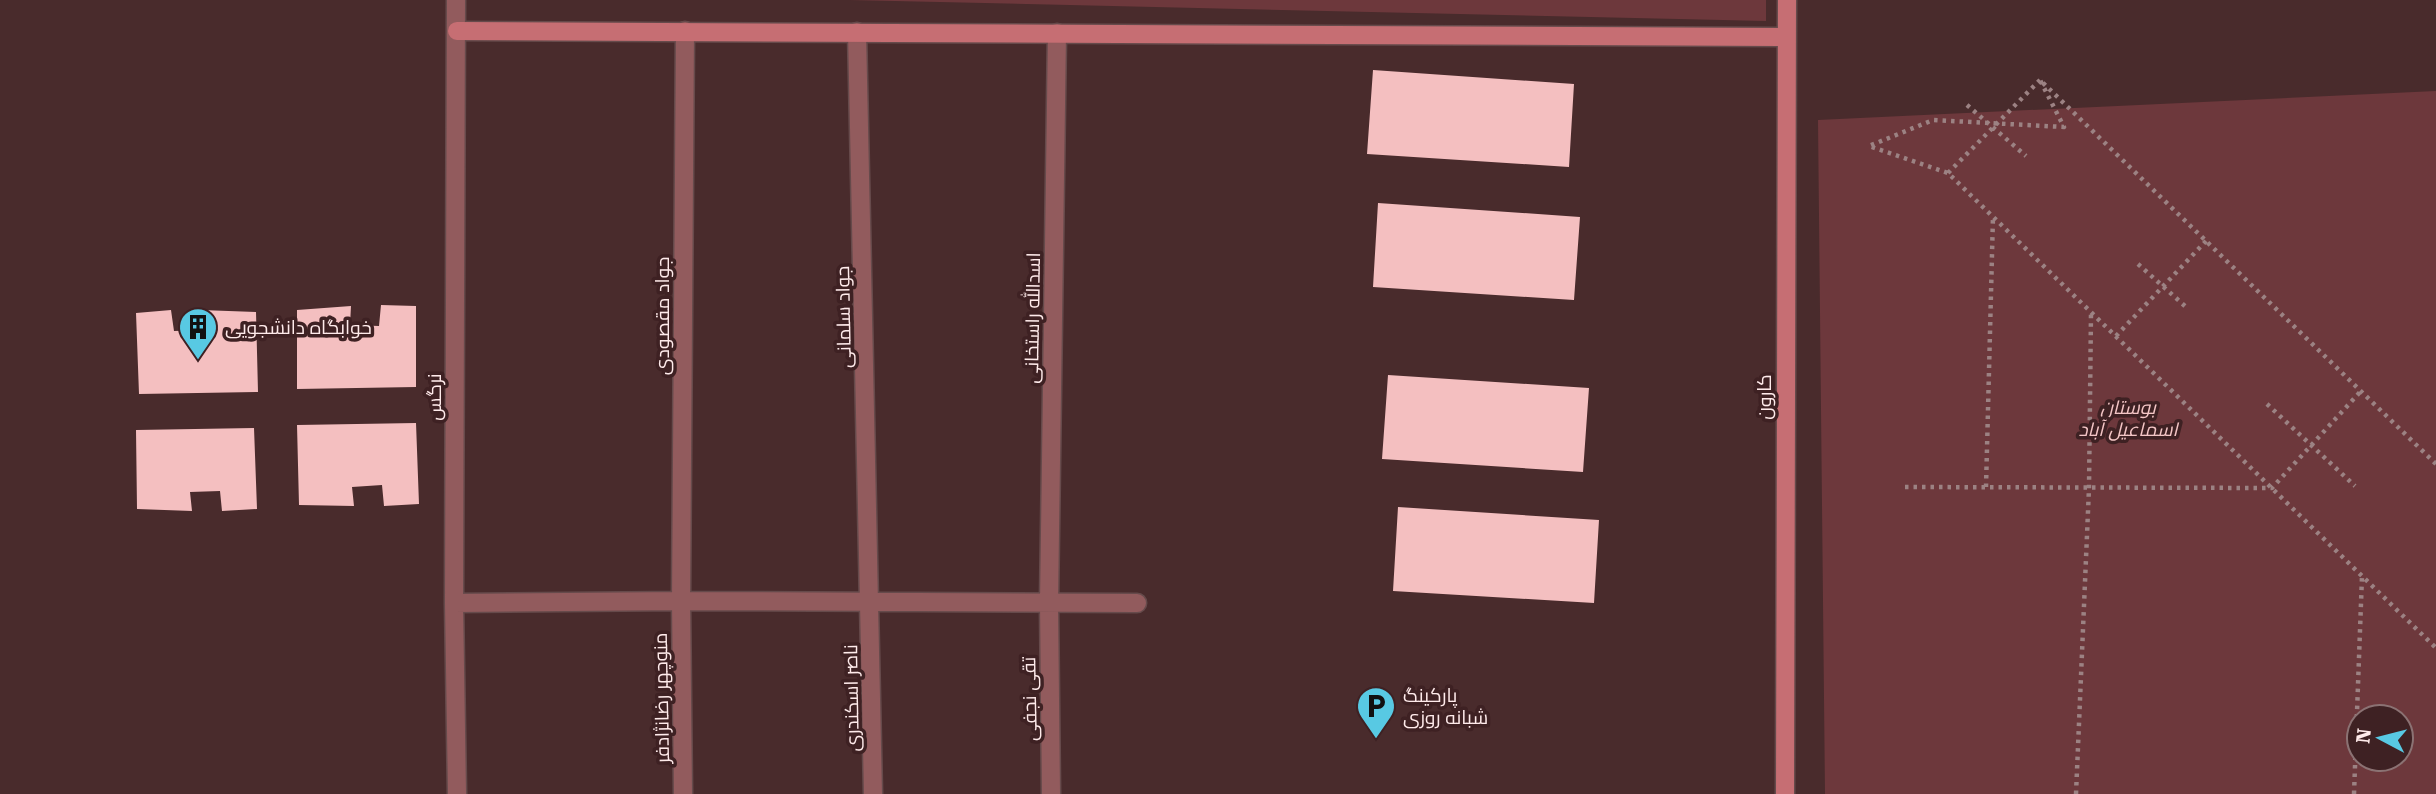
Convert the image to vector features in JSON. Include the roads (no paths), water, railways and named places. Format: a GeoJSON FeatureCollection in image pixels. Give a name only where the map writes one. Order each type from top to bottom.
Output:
{"type":"FeatureCollection","features":[{"type":"Feature","properties":{"kind":"street","name":"نرگس"},"geometry":{"type":"LineString","coordinates":[[456,0],[454,603],[457,794]]}},
{"type":"Feature","properties":{"kind":"street","name":"کارون"},"geometry":{"type":"LineString","coordinates":[[1785,794],[1787,0]]}},
{"type":"Feature","properties":{"kind":"street"},"geometry":{"type":"LineString","coordinates":[[457,31],[1786,37]]}},
{"type":"Feature","properties":{"kind":"street","name":"جواد مقصودی"},"geometry":{"type":"LineString","coordinates":[[681,601],[685,31]]}},
{"type":"Feature","properties":{"kind":"street","name":"جواد سلمانی"},"geometry":{"type":"LineString","coordinates":[[858,32],[870,602]]}},
{"type":"Feature","properties":{"kind":"street","name":"اسدالله راستخانی"},"geometry":{"type":"LineString","coordinates":[[1049,603],[1057,33]]}},
{"type":"Feature","properties":{"kind":"street","name":"منوچهر رضانژادفر"},"geometry":{"type":"LineString","coordinates":[[681,601],[683,794]]}},
{"type":"Feature","properties":{"kind":"street","name":"ناصر اسکندری"},"geometry":{"type":"LineString","coordinates":[[870,602],[873,794]]}},
{"type":"Feature","properties":{"kind":"street"},"geometry":{"type":"LineString","coordinates":[[454,603],[1137,603]]}},
{"type":"Feature","properties":{"kind":"street","name":"تقی نجفی"},"geometry":{"type":"LineString","coordinates":[[1049,603],[1051,794]]}},
{"type":"Feature","properties":{"kind":"place","name":"خوابگاه دانشجویی"},"geometry":{"type":"Point","coordinates":[198,361]}},
{"type":"Feature","properties":{"kind":"place","name":"پارکینگ شبانه روزی"},"geometry":{"type":"Point","coordinates":[1376,740]}},
{"type":"Feature","properties":{"kind":"park label","name":"بوستان اسماعیل آباد"},"geometry":{"type":"Point","coordinates":[2128,418]}}]}
